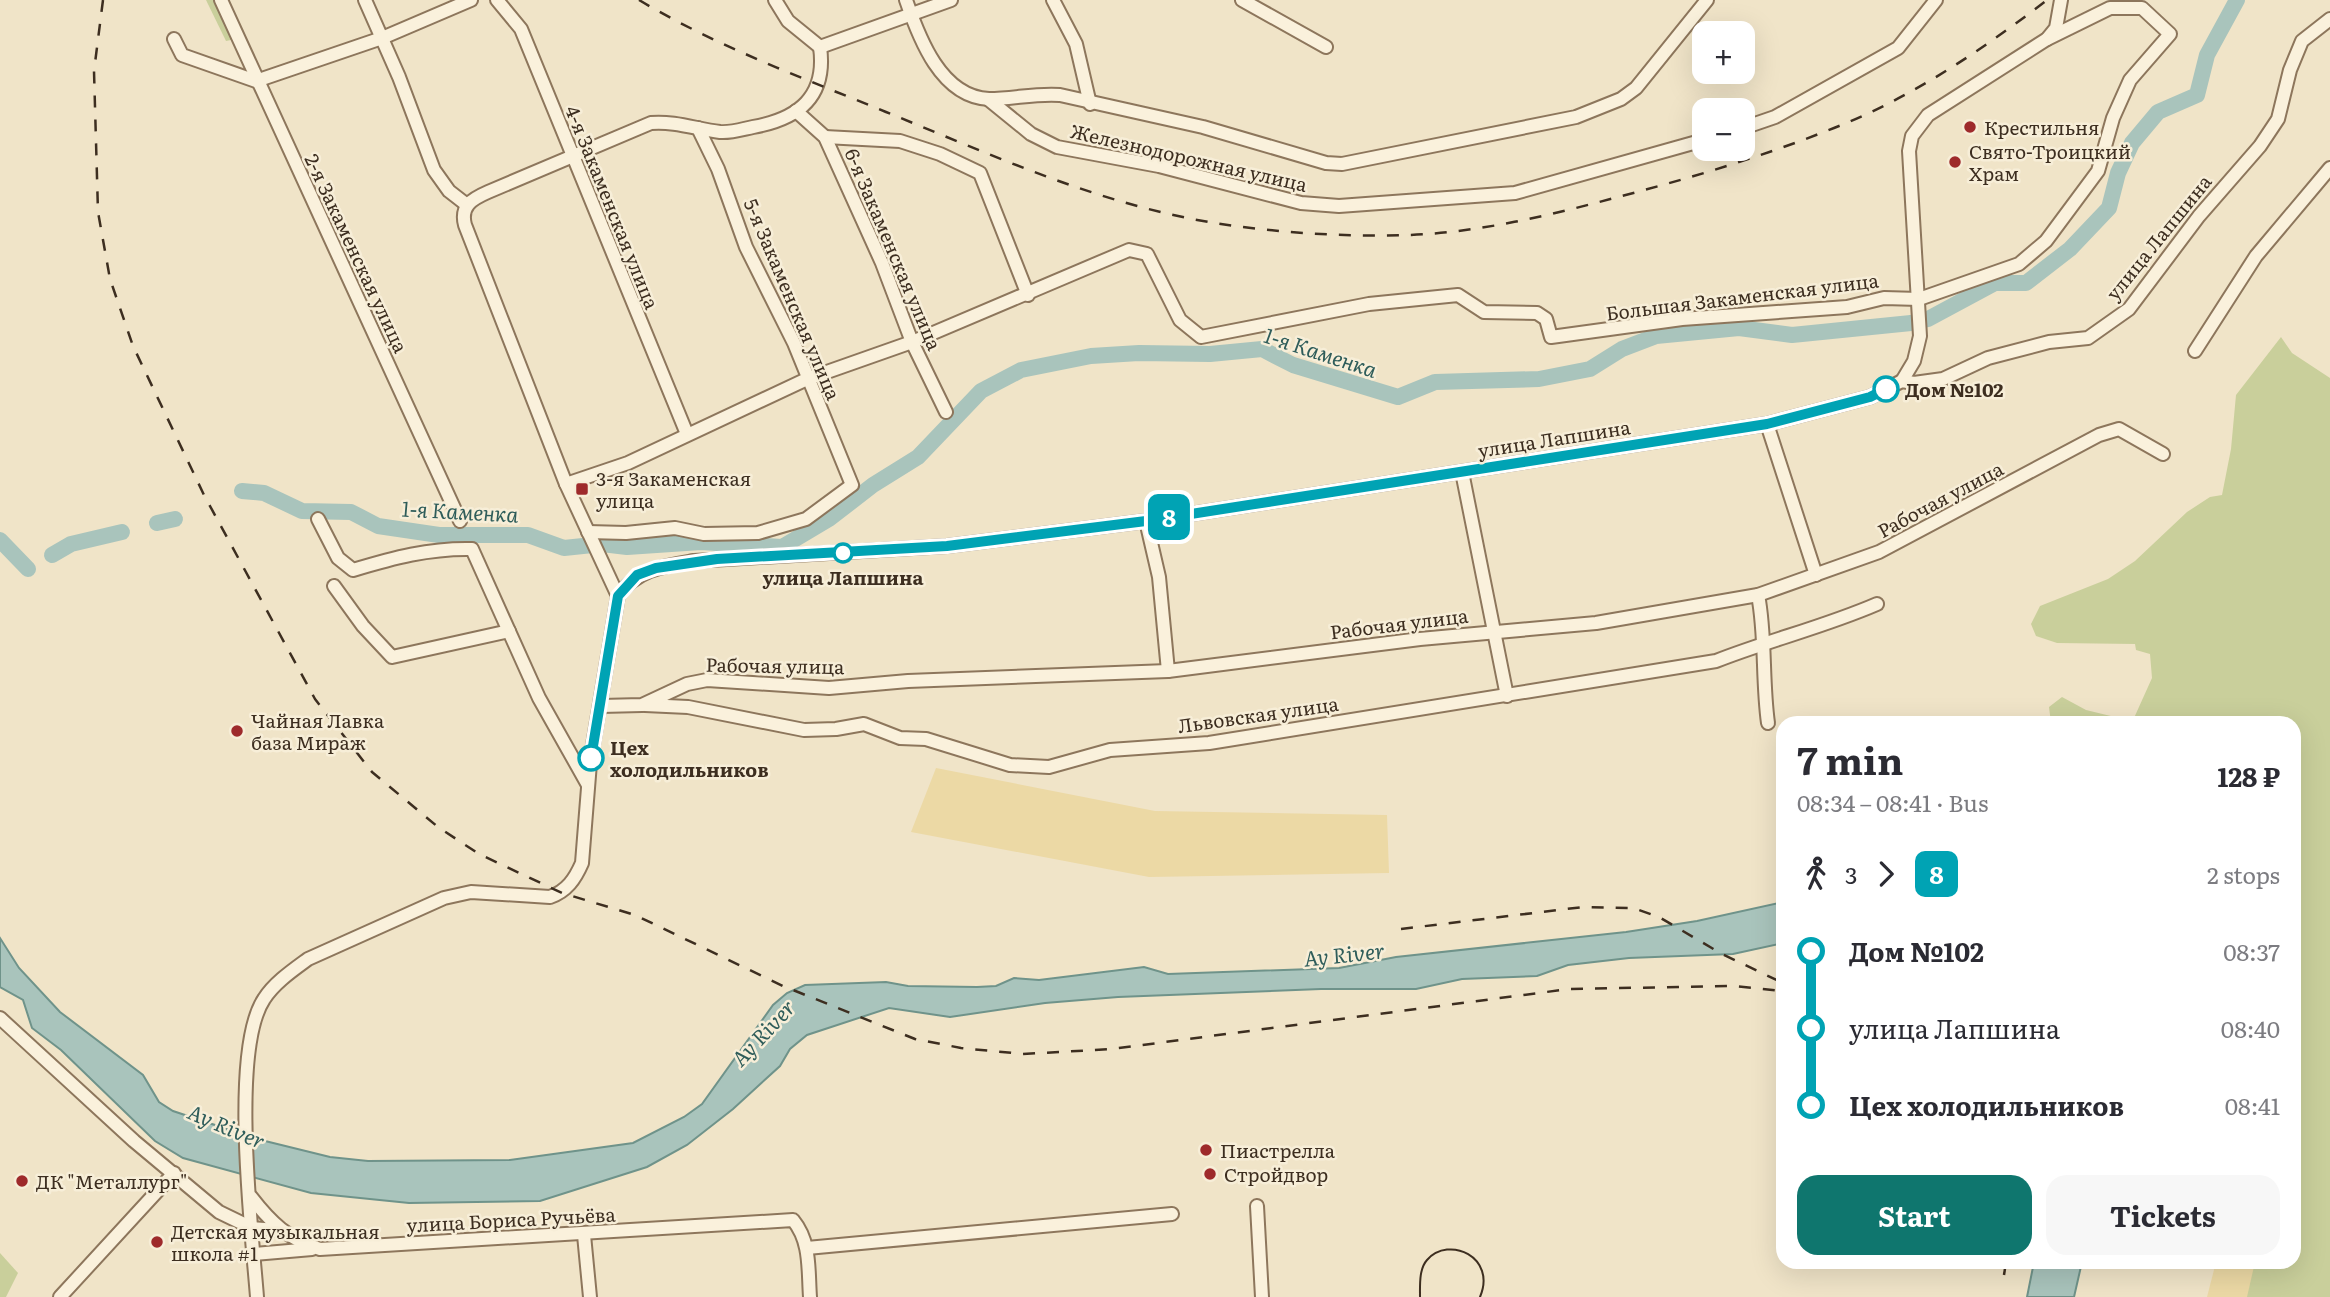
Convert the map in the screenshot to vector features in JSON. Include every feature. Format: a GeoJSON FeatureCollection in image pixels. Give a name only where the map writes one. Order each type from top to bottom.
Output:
{"type":"FeatureCollection","features":[{"type":"Feature","properties":{"kind":"street","name":"2-я Закаменская улица"},"geometry":{"type":"LineString","coordinates":[[221,0],[460,521]]}},
{"type":"Feature","properties":{"kind":"street"},"geometry":{"type":"LineString","coordinates":[[365,0],[433,170],[449,191],[467,205]]}},
{"type":"Feature","properties":{"kind":"street"},"geometry":{"type":"LineString","coordinates":[[174,39],[182,55],[256,81],[382,38],[471,0]]}},
{"type":"Feature","properties":{"kind":"street","name":"4-я Закаменская улица"},"geometry":{"type":"LineString","coordinates":[[497,0],[521,29],[687,434]]}},
{"type":"Feature","properties":{"kind":"street"},"geometry":{"type":"LineString","coordinates":[[775,0],[789,21],[820,47]]}},
{"type":"Feature","properties":{"kind":"street"},"geometry":{"type":"LineString","coordinates":[[906,0],[932,58],[945,78],[965,93],[988,99]]}},
{"type":"Feature","properties":{"kind":"street"},"geometry":{"type":"LineString","coordinates":[[820,47],[951,0]]}},
{"type":"Feature","properties":{"kind":"street"},"geometry":{"type":"LineString","coordinates":[[1053,0],[1076,44],[1090,104]]}},
{"type":"Feature","properties":{"kind":"street"},"geometry":{"type":"LineString","coordinates":[[1242,0],[1326,47]]}},
{"type":"Feature","properties":{"kind":"street","name":"Железнодорожная улица"},"geometry":{"type":"LineString","coordinates":[[988,99],[1042,93],[1203,127],[1326,163],[1342,164],[1576,117],[1621,99],[1636,88],[1707,0]]}},
{"type":"Feature","properties":{"kind":"street"},"geometry":{"type":"LineString","coordinates":[[1755,124],[1775,117],[1853,77],[1898,48],[1936,0]]}},
{"type":"Feature","properties":{"kind":"street"},"geometry":{"type":"LineString","coordinates":[[1902,381],[1914,360],[1920,336],[1909,151],[1912,136],[1928,115],[2047,39],[2056,27],[2061,0]]}},
{"type":"Feature","properties":{"kind":"street","name":"Большая Закаменская улица"},"geometry":{"type":"LineString","coordinates":[[1028,295],[1089,265],[1129,250],[1147,254],[1180,320],[1201,337],[1356,306],[1408,298],[1458,295],[1484,312],[1537,313],[1546,319],[1551,337],[1682,319],[1847,307],[1884,298],[1919,299],[2019,264],[2046,241],[2098,171],[2113,118],[2130,80],[2170,34],[2142,8],[2110,8],[2047,39]]}},
{"type":"Feature","properties":{"kind":"street","name":"улица Лапшина"},"geometry":{"type":"LineString","coordinates":[[618,596],[637,575],[656,568],[694,561],[947,546],[1146,521],[1767,424],[1870,397],[1902,381],[1914,383],[1944,379],[1988,358],[2049,342],[2088,338],[2129,309],[2199,216],[2278,119],[2290,69],[2302,41],[2330,16]]}},
{"type":"Feature","properties":{"kind":"street"},"geometry":{"type":"LineString","coordinates":[[257,1297],[245,1100],[254,1023],[264,999],[289,973],[308,959],[444,898],[471,892],[539,898],[562,893],[576,876],[582,863],[588,785],[618,596],[566,484],[462,215],[467,205],[475,198],[650,123],[668,121],[723,132],[776,123],[806,105],[820,79],[820,47]]}},
{"type":"Feature","properties":{"kind":"street","name":"Железнодорожная улица"},"geometry":{"type":"LineString","coordinates":[[988,99],[1031,134],[1057,147],[1160,166],[1276,198],[1339,206],[1515,193],[1692,143]]}},
{"type":"Feature","properties":{"kind":"street","name":"6-я Закаменская улица"},"geometry":{"type":"LineString","coordinates":[[796,111],[825,137],[882,264],[912,342],[946,412]]}},
{"type":"Feature","properties":{"kind":"street","name":"5-я Закаменская улица"},"geometry":{"type":"LineString","coordinates":[[588,532],[626,533],[675,528],[704,534],[758,533],[806,519],[852,485],[794,343],[746,247],[718,169],[698,128]]}},
{"type":"Feature","properties":{"kind":"street"},"geometry":{"type":"LineString","coordinates":[[566,484],[628,463],[807,379],[912,342],[1028,295],[980,173],[940,154],[900,141],[825,137]]}},
{"type":"Feature","properties":{"kind":"street"},"geometry":{"type":"LineString","coordinates":[[2195,351],[2256,256],[2330,168]]}},
{"type":"Feature","properties":{"kind":"street"},"geometry":{"type":"LineString","coordinates":[[1767,424],[1815,575]]}},
{"type":"Feature","properties":{"kind":"street","name":"Рабочая улица"},"geometry":{"type":"LineString","coordinates":[[601,706],[642,705],[687,684],[707,680],[829,688],[908,681],[1168,671],[1496,632],[1596,623],[1758,595],[1879,552],[2099,435],[2119,429],[2163,454]]}},
{"type":"Feature","properties":{"kind":"street"},"geometry":{"type":"LineString","coordinates":[[1462,472],[1507,696]]}},
{"type":"Feature","properties":{"kind":"street"},"geometry":{"type":"LineString","coordinates":[[318,519],[338,558],[353,570],[411,553],[472,549],[539,698],[588,785]]}},
{"type":"Feature","properties":{"kind":"street"},"geometry":{"type":"LineString","coordinates":[[1146,521],[1159,577],[1168,671]]}},
{"type":"Feature","properties":{"kind":"street"},"geometry":{"type":"LineString","coordinates":[[334,586],[363,626],[392,657],[509,631]]}},
{"type":"Feature","properties":{"kind":"street"},"geometry":{"type":"LineString","coordinates":[[1758,595],[1762,618],[1760,644],[1768,723]]}},
{"type":"Feature","properties":{"kind":"street","name":"Львовская улица"},"geometry":{"type":"LineString","coordinates":[[642,705],[688,707],[804,730],[836,729],[864,724],[900,738],[926,739],[1010,765],[1049,767],[1110,750],[1209,743],[1716,661],[1760,644],[1805,633],[1877,604]]}},
{"type":"Feature","properties":{"kind":"street"},"geometry":{"type":"LineString","coordinates":[[0,1018],[134,1141],[219,1212],[252,1228],[278,1230]]}},
{"type":"Feature","properties":{"kind":"street"},"geometry":{"type":"LineString","coordinates":[[60,1297],[174,1173]]}},
{"type":"Feature","properties":{"kind":"street","name":"улица Бориса Ручьёва"},"geometry":{"type":"LineString","coordinates":[[251,1193],[278,1230],[296,1241],[320,1249],[584,1235],[793,1220],[803,1232],[807,1248]]}},
{"type":"Feature","properties":{"kind":"street"},"geometry":{"type":"LineString","coordinates":[[1257,1206],[1262,1297]]}},
{"type":"Feature","properties":{"kind":"street"},"geometry":{"type":"LineString","coordinates":[[810,1297],[807,1248],[1172,1214]]}},
{"type":"Feature","properties":{"kind":"street"},"geometry":{"type":"LineString","coordinates":[[584,1235],[590,1297]]}},
{"type":"Feature","properties":{"kind":"street"},"geometry":{"type":"LineString","coordinates":[[254,1254],[320,1249]]}},
{"type":"Feature","properties":{"kind":"green space"},"geometry":{"type":"Polygon","coordinates":[[[206,0],[217,0],[233,36],[231,40],[226,41],[206,0]]]}},
{"type":"Feature","properties":{"kind":"green space"},"geometry":{"type":"Polygon","coordinates":[[[2281,337],[2292,353],[2330,378],[2330,1297],[2230,1297],[2232,1269],[2301,1269],[2301,716],[2135,716],[2152,678],[2150,654],[2136,650],[2135,644],[2057,643],[2036,636],[2031,624],[2040,606],[2108,579],[2135,561],[2187,512],[2210,497],[2222,495],[2231,449],[2236,395],[2281,337]]]}},
{"type":"Feature","properties":{"kind":"green space"},"geometry":{"type":"Polygon","coordinates":[[[2062,697],[2086,710],[2111,716],[2050,716],[2049,707],[2062,697]]]}},
{"type":"Feature","properties":{"kind":"green space"},"geometry":{"type":"Polygon","coordinates":[[[0,1253],[18,1273],[6,1297],[0,1297],[0,1253]]]}},
{"type":"Feature","properties":{"kind":"sand"},"geometry":{"type":"Polygon","coordinates":[[[936,768],[1155,811],[1387,815],[1389,873],[1149,877],[911,832],[936,768]]]}},
{"type":"Feature","properties":{"kind":"sand"},"geometry":{"type":"Polygon","coordinates":[[[2214,1269],[2253,1269],[2247,1297],[2207,1297],[2214,1269]]]}},
{"type":"Feature","properties":{"kind":"water","name":"Ay River"},"geometry":{"type":"Polygon","coordinates":[[[1776,904],[1776,945],[1733,954],[1629,958],[1568,965],[1537,976],[1462,979],[1416,989],[1321,989],[1118,997],[1045,1003],[950,1017],[889,1008],[807,1035],[790,1049],[780,1066],[733,1109],[687,1145],[647,1167],[540,1201],[409,1203],[311,1193],[183,1158],[155,1141],[61,1050],[32,1028],[23,1000],[0,987],[0,938],[19,968],[60,1012],[143,1075],[159,1102],[173,1111],[257,1139],[330,1157],[368,1161],[510,1160],[633,1143],[684,1117],[702,1104],[773,1005],[787,993],[805,985],[886,982],[908,986],[977,987],[996,986],[1014,978],[1039,980],[1144,967],[1168,974],[1339,968],[1396,957],[1626,932],[1697,921],[1776,904]]]}},
{"type":"Feature","properties":{"kind":"water"},"geometry":{"type":"Polygon","coordinates":[[[2033,1269],[2080,1269],[2074,1297],[2027,1297],[2033,1269]]]}},
{"type":"Feature","properties":{"kind":"waterway","name":"1-я Каменка"},"geometry":{"type":"LineString","coordinates":[[242,491],[264,493],[302,511],[351,512],[378,526],[439,535],[528,535],[564,548],[602,544],[627,547],[701,542],[782,547],[829,519],[873,485],[918,457],[981,391],[1021,370],[1091,356],[1139,353],[1210,354],[1262,349],[1293,365],[1398,397],[1435,382],[1539,379],[1590,369],[1622,349],[1656,336],[1739,328],[1792,335],[1928,319],[1995,283],[2026,283],[2070,249],[2109,208],[2118,173],[2132,143],[2158,112],[2197,95],[2207,55],[2237,0]]}},
{"type":"Feature","properties":{"kind":"waterway"},"geometry":{"type":"LineString","coordinates":[[157,523],[175,519]]}},
{"type":"Feature","properties":{"kind":"waterway"},"geometry":{"type":"LineString","coordinates":[[52,555],[71,544],[122,532]]}},
{"type":"Feature","properties":{"kind":"waterway"},"geometry":{"type":"LineString","coordinates":[[0,540],[28,569]]}},
{"type":"Feature","properties":{"kind":"tram line"},"geometry":{"type":"LineString","coordinates":[[1420,1297],[1420,1277],[1424,1264],[1436,1253],[1447,1250],[1458,1250],[1477,1261],[1484,1283],[1480,1297]]}},
{"type":"Feature","properties":{"kind":"railway"},"geometry":{"type":"LineString","coordinates":[[103,0],[94,71],[98,212],[110,279],[133,346],[204,495],[315,699],[372,772],[438,827],[479,854],[562,893],[635,915],[783,986],[915,1039],[961,1048],[1023,1054],[1112,1049],[1569,989],[1733,986],[1776,990]]}},
{"type":"Feature","properties":{"kind":"railway"},"geometry":{"type":"LineString","coordinates":[[639,0],[698,32],[760,60],[1007,161],[1089,191],[1172,215],[1215,223],[1337,235],[1411,235],[1490,226],[1593,204],[1727,166],[1834,128],[1918,88],[1971,55],[2047,0]]}},
{"type":"Feature","properties":{"kind":"railway"},"geometry":{"type":"LineString","coordinates":[[1401,929],[1583,907],[1633,908],[1659,917],[1722,954],[1776,980]]}},
{"type":"Feature","properties":{"kind":"railway"},"geometry":{"type":"LineString","coordinates":[[2004,1275],[2005,1269]]}},
{"type":"Feature","properties":{"kind":"bus line","name":"8"},"geometry":{"type":"LineString","coordinates":[[591,758],[618,596],[625,585],[637,575],[656,568],[717,559],[947,546],[1146,521],[1767,424],[1870,397],[1886,389]]}},
{"type":"Feature","properties":{"kind":"place","name":"Крестильня"},"geometry":{"type":"Point","coordinates":[1970,127]}},
{"type":"Feature","properties":{"kind":"place","name":"Свято-Троицкий Храм"},"geometry":{"type":"Point","coordinates":[1955,162]}},
{"type":"Feature","properties":{"kind":"place","name":"Дом №102"},"geometry":{"type":"Point","coordinates":[1886,389]}},
{"type":"Feature","properties":{"kind":"place","name":"3-я Закаменская улица"},"geometry":{"type":"Point","coordinates":[582,489]}},
{"type":"Feature","properties":{"kind":"place","name":"улица Лапшина"},"geometry":{"type":"Point","coordinates":[843,553]}},
{"type":"Feature","properties":{"kind":"place","name":"Чайная Лавка база Мираж"},"geometry":{"type":"Point","coordinates":[237,731]}},
{"type":"Feature","properties":{"kind":"place","name":"Цех холодильников"},"geometry":{"type":"Point","coordinates":[591,758]}},
{"type":"Feature","properties":{"kind":"place","name":"Пиастрелла"},"geometry":{"type":"Point","coordinates":[1206,1150]}},
{"type":"Feature","properties":{"kind":"place","name":"Стройдвор"},"geometry":{"type":"Point","coordinates":[1210,1174]}},
{"type":"Feature","properties":{"kind":"place","name":"ДК \"Металлург\""},"geometry":{"type":"Point","coordinates":[22,1181]}},
{"type":"Feature","properties":{"kind":"place","name":"Детская музыкальная школа #1"},"geometry":{"type":"Point","coordinates":[157,1242]}}]}
